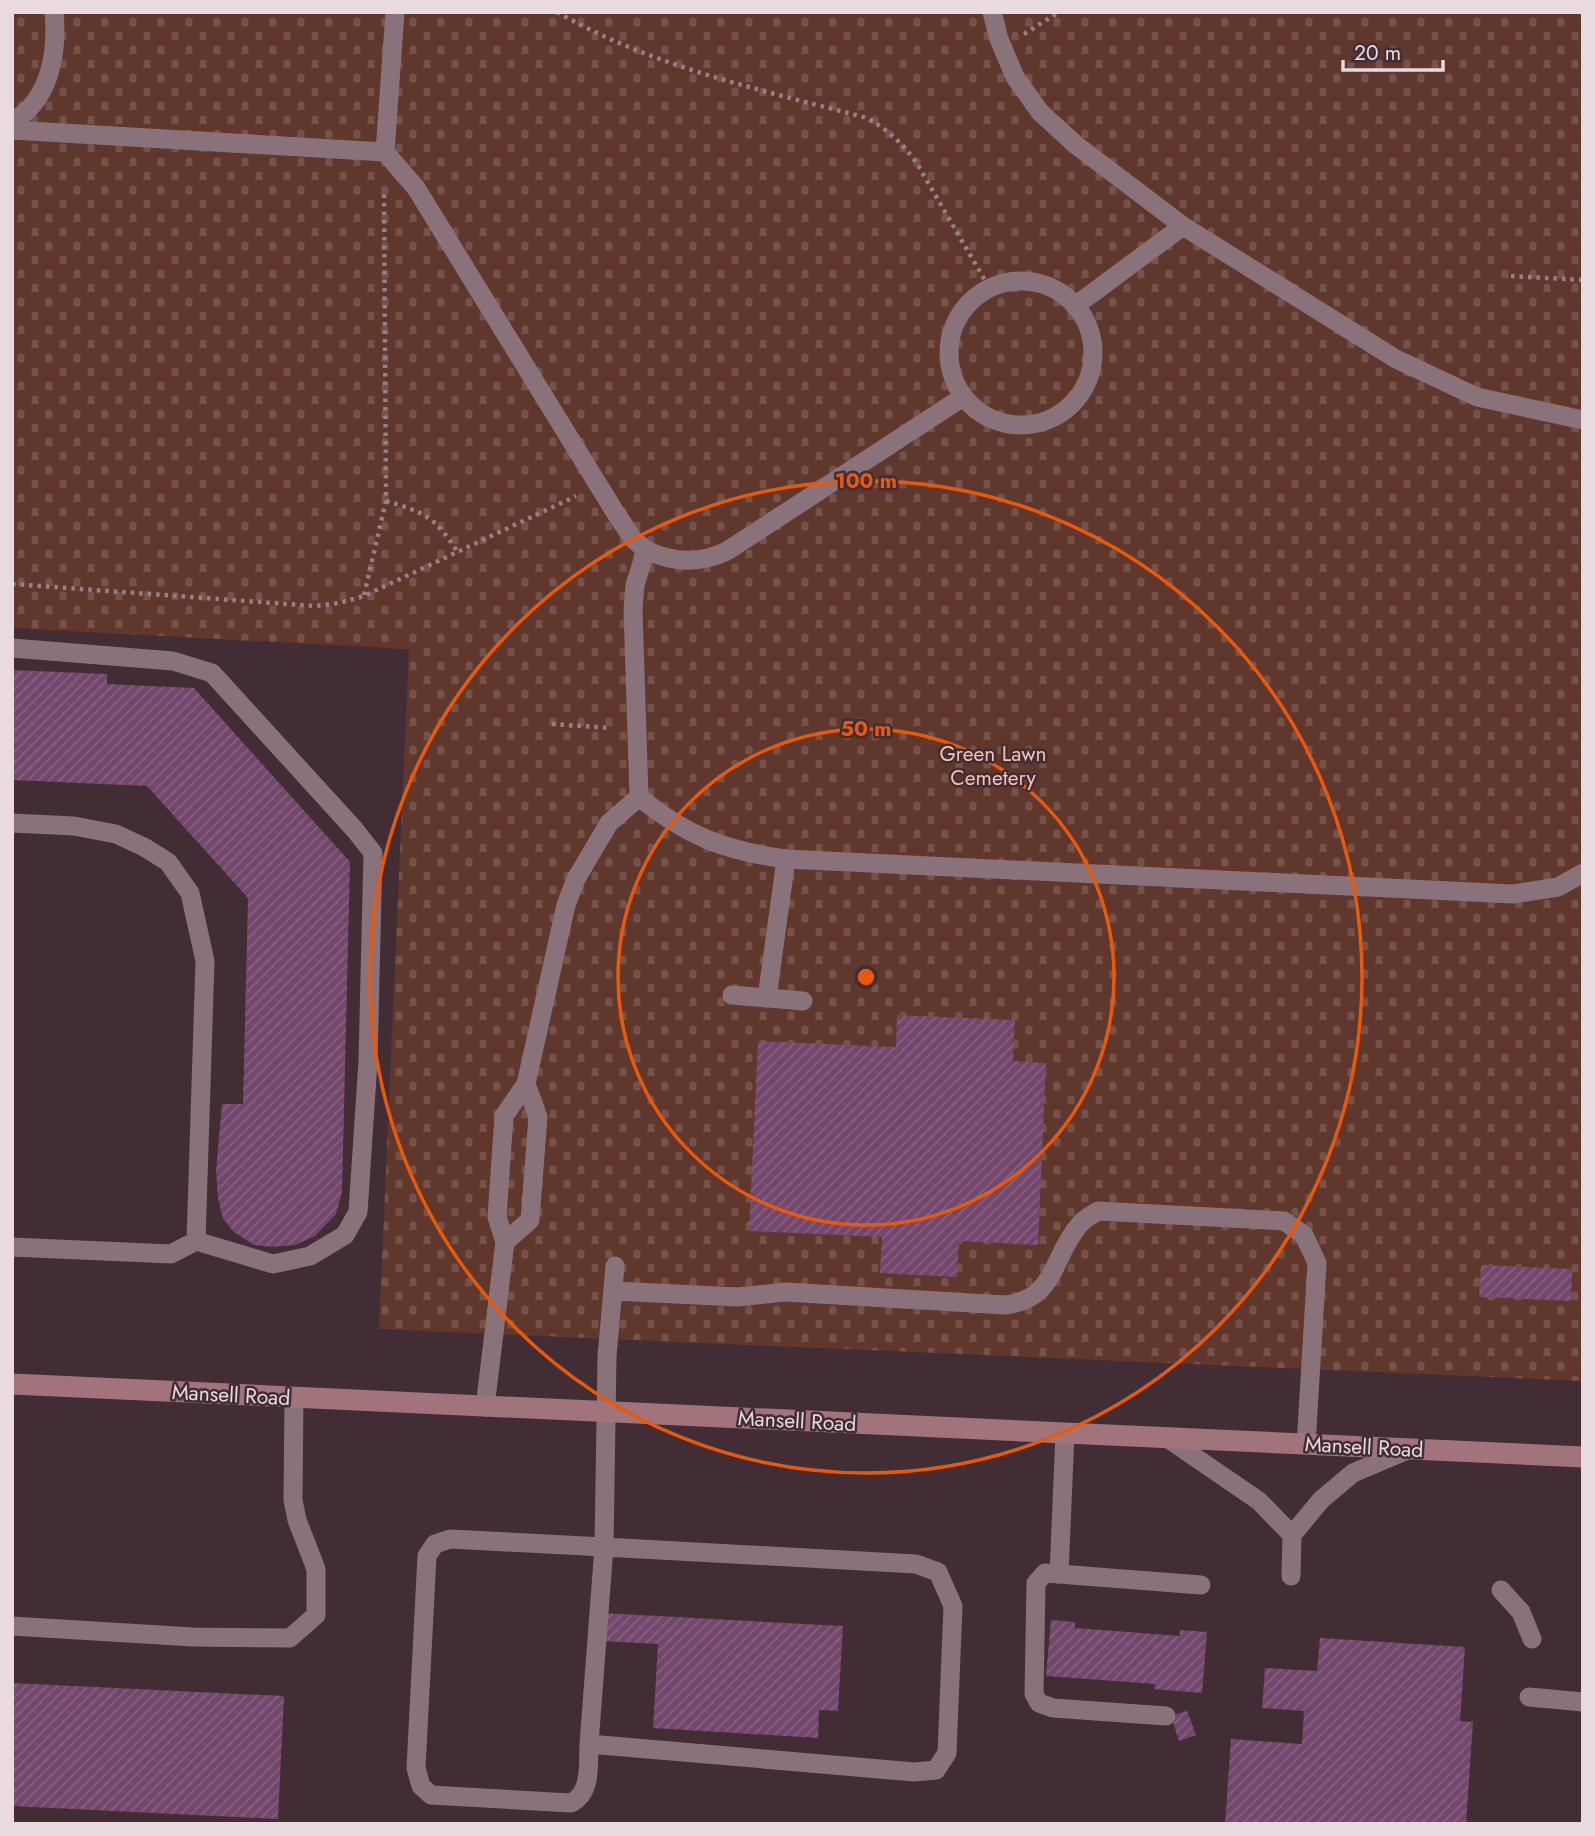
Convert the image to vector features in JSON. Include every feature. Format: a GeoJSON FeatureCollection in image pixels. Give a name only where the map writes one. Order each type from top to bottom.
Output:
{"type":"FeatureCollection","features":[{"type":"Feature","properties":{"kind":"main road","name":"Mansell Road"},"geometry":{"type":"LineString","coordinates":[[12,1384],[1583,1457]]}},
{"type":"Feature","properties":{"kind":"lane"},"geometry":{"type":"LineString","coordinates":[[12,122],[27,114],[50,72],[56,33],[54,12]]}},
{"type":"Feature","properties":{"kind":"lane"},"geometry":{"type":"LineString","coordinates":[[395,12],[385,152],[416,188],[633,539],[646,551],[681,561],[710,559],[727,551],[963,397]]}},
{"type":"Feature","properties":{"kind":"lane"},"geometry":{"type":"LineString","coordinates":[[992,12],[1015,77],[1040,112],[1076,145],[1183,226],[1396,359],[1477,397],[1583,420]]}},
{"type":"Feature","properties":{"kind":"lane"},"geometry":{"type":"LineString","coordinates":[[12,130],[385,152]]}},
{"type":"Feature","properties":{"kind":"lane"},"geometry":{"type":"LineString","coordinates":[[1075,306],[1183,226]]}},
{"type":"Feature","properties":{"kind":"lane"},"geometry":{"type":"LineString","coordinates":[[1022,281],[1042,285],[1060,293],[1075,306],[1087,324],[1093,344],[1093,365],[1086,385],[1074,402],[1058,415],[1038,423],[1017,425],[996,421],[978,411],[963,397],[953,379],[949,360],[950,340],[957,321],[968,304],[984,291],[1002,284],[1022,281]]}},
{"type":"Feature","properties":{"kind":"lane"},"geometry":{"type":"LineString","coordinates":[[646,551],[635,585],[633,609],[639,797],[662,816],[715,845],[747,854],[786,859],[1513,894],[1558,887],[1583,873]]}},
{"type":"Feature","properties":{"kind":"lane"},"geometry":{"type":"LineString","coordinates":[[12,649],[173,661],[212,673],[373,853],[368,1061],[358,1212],[345,1235],[310,1256],[273,1264],[196,1241],[171,1254],[12,1247]]}},
{"type":"Feature","properties":{"kind":"lane"},"geometry":{"type":"LineString","coordinates":[[485,1407],[505,1242],[497,1217],[504,1116],[526,1084],[566,905],[576,879],[609,823],[639,797]]}},
{"type":"Feature","properties":{"kind":"lane"},"geometry":{"type":"LineString","coordinates":[[12,823],[74,826],[116,834],[168,862],[190,893],[205,961],[196,1241]]}},
{"type":"Feature","properties":{"kind":"lane"},"geometry":{"type":"LineString","coordinates":[[767,998],[786,859]]}},
{"type":"Feature","properties":{"kind":"lane"},"geometry":{"type":"LineString","coordinates":[[732,996],[803,1001]]}},
{"type":"Feature","properties":{"kind":"lane"},"geometry":{"type":"LineString","coordinates":[[505,1242],[530,1220],[538,1117],[526,1084]]}},
{"type":"Feature","properties":{"kind":"lane"},"geometry":{"type":"LineString","coordinates":[[614,1291],[738,1297],[785,1292],[1005,1305],[1018,1303],[1039,1293],[1047,1284],[1081,1222],[1098,1212],[1284,1221],[1304,1235],[1317,1263],[1306,1445]]}},
{"type":"Feature","properties":{"kind":"lane"},"geometry":{"type":"LineString","coordinates":[[589,1744],[914,1772],[936,1770],[947,1753],[953,1606],[938,1572],[916,1564],[604,1547],[450,1539],[435,1544],[427,1556],[416,1768],[421,1786],[431,1794],[571,1803],[580,1799],[586,1789],[589,1744],[604,1547],[607,1356],[615,1266]]}},
{"type":"Feature","properties":{"kind":"lane"},"geometry":{"type":"LineString","coordinates":[[12,1626],[193,1637],[290,1638],[316,1615],[316,1569],[297,1520],[293,1500],[294,1398]]}},
{"type":"Feature","properties":{"kind":"lane"},"geometry":{"type":"LineString","coordinates":[[1059,1574],[1065,1434]]}},
{"type":"Feature","properties":{"kind":"lane"},"geometry":{"type":"LineString","coordinates":[[1167,1438],[1297,1530]]}},
{"type":"Feature","properties":{"kind":"lane"},"geometry":{"type":"LineString","coordinates":[[1291,1576],[1297,1530],[1321,1500],[1353,1473],[1410,1449]]}},
{"type":"Feature","properties":{"kind":"lane"},"geometry":{"type":"LineString","coordinates":[[1166,1716],[1053,1708],[1039,1703],[1034,1694],[1036,1583],[1045,1573],[1201,1585]]}},
{"type":"Feature","properties":{"kind":"lane"},"geometry":{"type":"LineString","coordinates":[[1501,1590],[1521,1612],[1532,1639]]}},
{"type":"Feature","properties":{"kind":"lane"},"geometry":{"type":"LineString","coordinates":[[1529,1697],[1583,1702]]}},
{"type":"Feature","properties":{"kind":"path"},"geometry":{"type":"LineString","coordinates":[[557,12],[581,26],[656,59],[867,118],[886,129],[916,162],[990,289]]}},
{"type":"Feature","properties":{"kind":"path"},"geometry":{"type":"LineString","coordinates":[[1003,48],[1059,12]]}},
{"type":"Feature","properties":{"kind":"path"},"geometry":{"type":"LineString","coordinates":[[364,596],[386,501],[385,152]]}},
{"type":"Feature","properties":{"kind":"path"},"geometry":{"type":"LineString","coordinates":[[1511,275],[1583,280]]}},
{"type":"Feature","properties":{"kind":"path"},"geometry":{"type":"LineString","coordinates":[[12,584],[315,606],[339,603],[364,596],[599,485]]}},
{"type":"Feature","properties":{"kind":"path"},"geometry":{"type":"LineString","coordinates":[[386,501],[420,511],[443,529],[457,551]]}},
{"type":"Feature","properties":{"kind":"path"},"geometry":{"type":"LineString","coordinates":[[552,724],[636,730]]}},
{"type":"Feature","properties":{"kind":"green space","name":"Green Lawn Cemetery"},"geometry":{"type":"Polygon","coordinates":[[[12,12],[1583,12],[1583,1381],[379,1329],[409,649],[12,628],[12,12]]]}},
{"type":"Feature","properties":{"kind":"building"},"geometry":{"type":"Polygon","coordinates":[[[12,670],[107,674],[107,684],[194,688],[350,862],[342,1192],[336,1214],[315,1236],[295,1245],[254,1245],[234,1232],[223,1219],[218,1198],[216,1171],[222,1104],[243,1104],[248,898],[147,786],[12,780],[12,670]]]}},
{"type":"Feature","properties":{"kind":"building"},"geometry":{"type":"Polygon","coordinates":[[[897,1015],[1015,1020],[1013,1061],[1046,1063],[1038,1245],[959,1241],[957,1277],[880,1273],[882,1237],[749,1231],[758,1041],[896,1047],[897,1015]]]}},
{"type":"Feature","properties":{"kind":"building"},"geometry":{"type":"Polygon","coordinates":[[[1481,1265],[1572,1269],[1571,1301],[1479,1297],[1481,1265]]]}},
{"type":"Feature","properties":{"kind":"building"},"geometry":{"type":"Polygon","coordinates":[[[602,1613],[843,1626],[838,1711],[819,1710],[818,1738],[653,1728],[658,1644],[601,1641],[602,1613]]]}},
{"type":"Feature","properties":{"kind":"building"},"geometry":{"type":"Polygon","coordinates":[[[1051,1620],[1075,1622],[1075,1628],[1180,1636],[1180,1630],[1207,1632],[1202,1693],[1154,1689],[1155,1684],[1046,1676],[1051,1620]]]}},
{"type":"Feature","properties":{"kind":"building"},"geometry":{"type":"Polygon","coordinates":[[[1320,1638],[1465,1647],[1460,1721],[1473,1722],[1466,1824],[1225,1824],[1231,1739],[1302,1744],[1304,1711],[1262,1708],[1265,1668],[1317,1671],[1320,1638]]]}},
{"type":"Feature","properties":{"kind":"building"},"geometry":{"type":"Polygon","coordinates":[[[12,1683],[284,1696],[278,1819],[12,1806],[12,1683]]]}},
{"type":"Feature","properties":{"kind":"building"},"geometry":{"type":"Polygon","coordinates":[[[1187,1711],[1196,1735],[1179,1741],[1171,1716],[1187,1711]]]}}]}
